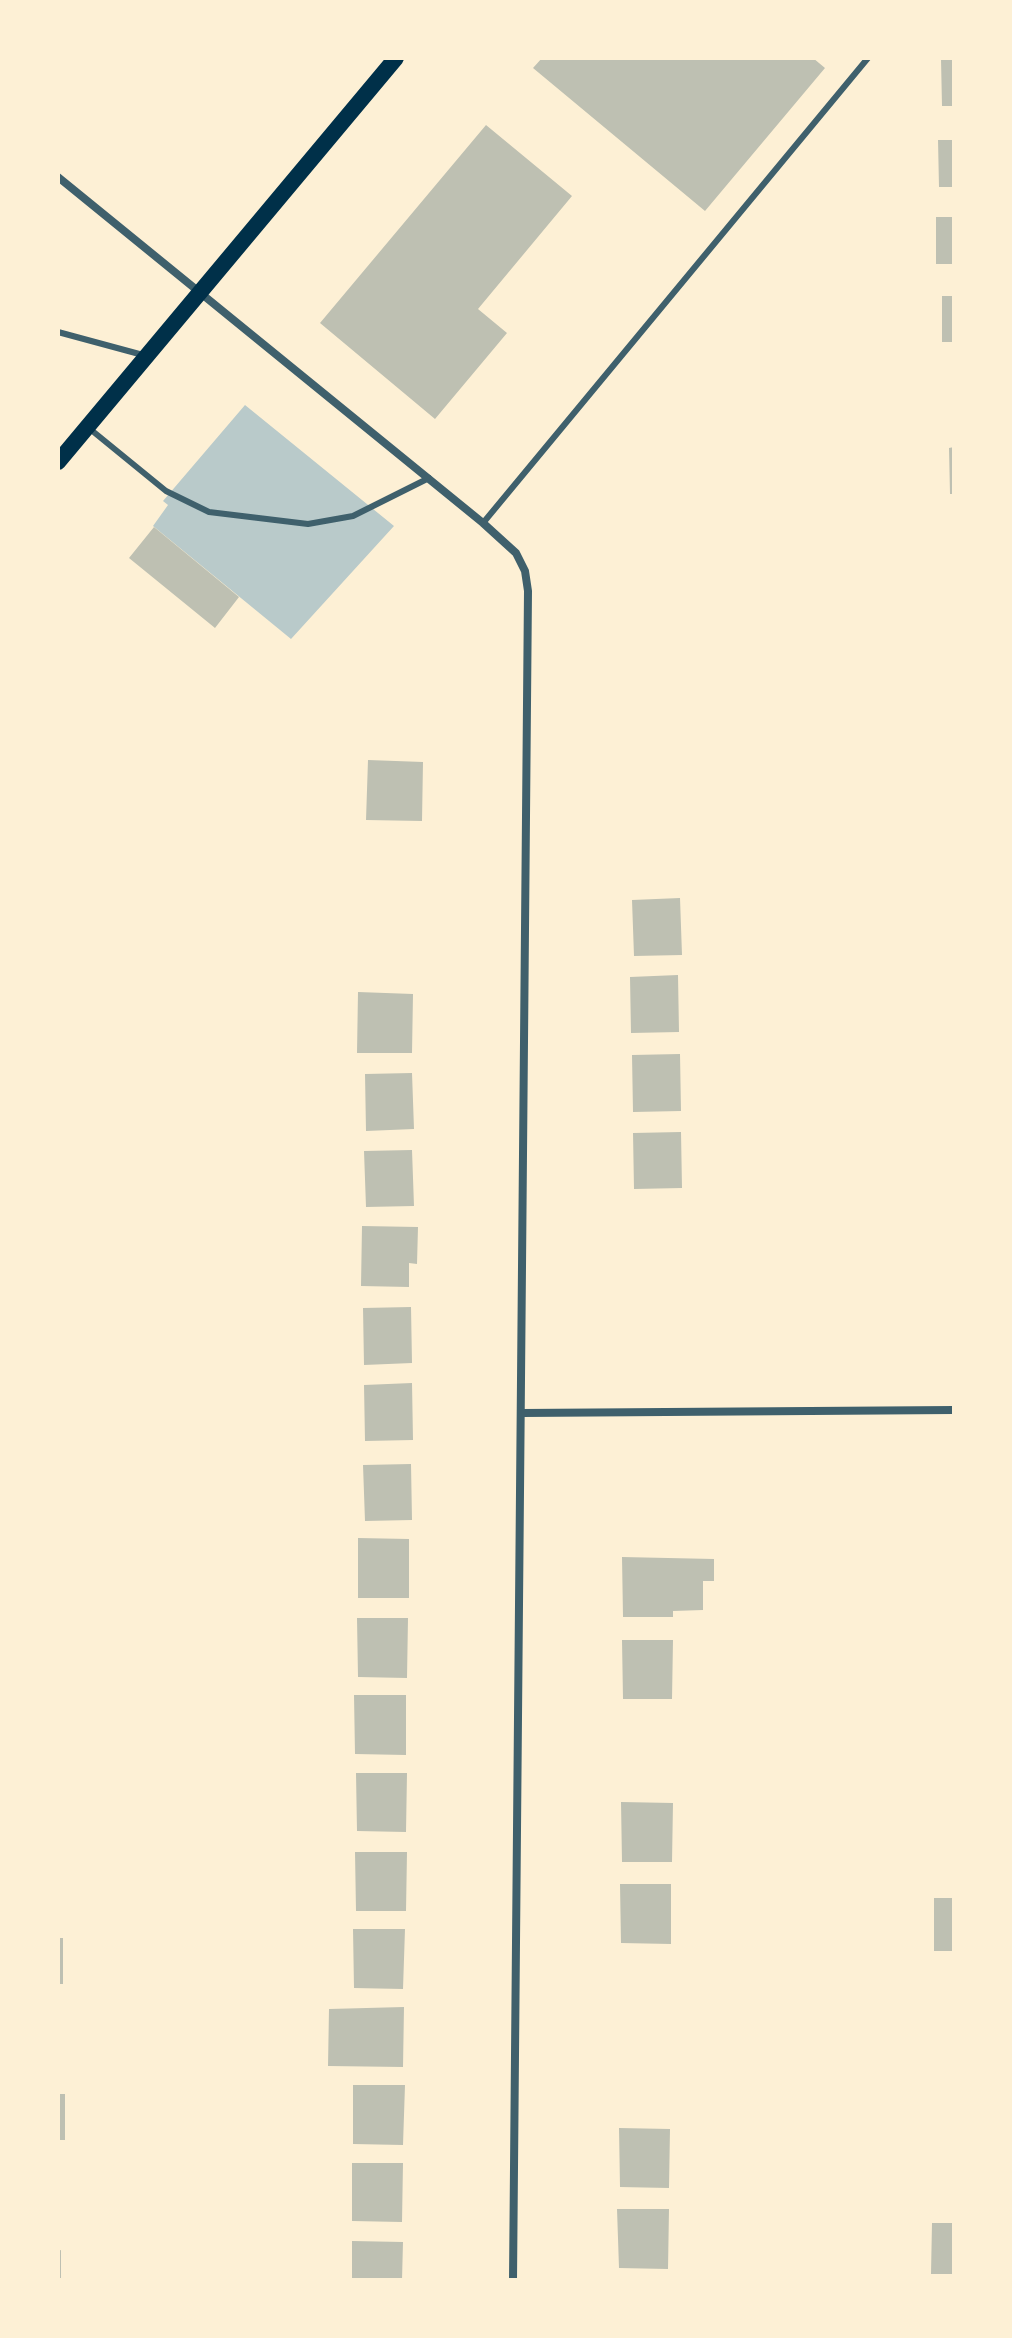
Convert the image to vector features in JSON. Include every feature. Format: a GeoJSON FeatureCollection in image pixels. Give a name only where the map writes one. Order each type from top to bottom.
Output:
{"type":"FeatureCollection","features":[{"type":"Feature","properties":{"kind":"main road"},"geometry":{"type":"LineString","coordinates":[[58,462],[396,58]]}},
{"type":"Feature","properties":{"kind":"street"},"geometry":{"type":"LineString","coordinates":[[58,177],[117,228],[202,291],[483,523],[516,553],[525,571],[528,591],[513,2280]]}},
{"type":"Feature","properties":{"kind":"street"},"geometry":{"type":"LineString","coordinates":[[522,1413],[954,1410]]}},
{"type":"Feature","properties":{"kind":"lane"},"geometry":{"type":"LineString","coordinates":[[483,523],[868,58]]}},
{"type":"Feature","properties":{"kind":"lane"},"geometry":{"type":"LineString","coordinates":[[58,332],[147,356]]}},
{"type":"Feature","properties":{"kind":"lane"},"geometry":{"type":"LineString","coordinates":[[87,427],[166,491],[209,512],[308,524],[353,516],[429,478]]}},
{"type":"Feature","properties":{"kind":"shaded area"},"geometry":{"type":"Polygon","coordinates":[[[245,405],[394,526],[291,639],[153,526],[168,505],[163,501],[245,405]]]}},
{"type":"Feature","properties":{"kind":"building"},"geometry":{"type":"Polygon","coordinates":[[[542,58],[813,58],[825,68],[705,211],[533,68],[542,58]]]}},
{"type":"Feature","properties":{"kind":"building"},"geometry":{"type":"Polygon","coordinates":[[[941,59],[954,59],[954,106],[942,106],[941,59]]]}},
{"type":"Feature","properties":{"kind":"building"},"geometry":{"type":"Polygon","coordinates":[[[486,125],[572,196],[478,309],[507,333],[435,419],[320,323],[486,125]]]}},
{"type":"Feature","properties":{"kind":"building"},"geometry":{"type":"Polygon","coordinates":[[[938,140],[954,140],[954,187],[939,187],[938,140]]]}},
{"type":"Feature","properties":{"kind":"building"},"geometry":{"type":"Polygon","coordinates":[[[936,217],[954,217],[954,264],[936,264],[936,217]]]}},
{"type":"Feature","properties":{"kind":"building"},"geometry":{"type":"Polygon","coordinates":[[[942,296],[954,296],[954,342],[942,342],[942,296]]]}},
{"type":"Feature","properties":{"kind":"building"},"geometry":{"type":"Polygon","coordinates":[[[954,447],[954,494],[950,494],[949,448],[954,447]]]}},
{"type":"Feature","properties":{"kind":"building"},"geometry":{"type":"Polygon","coordinates":[[[154,527],[239,597],[215,628],[129,558],[154,527]]]}},
{"type":"Feature","properties":{"kind":"building"},"geometry":{"type":"Polygon","coordinates":[[[368,760],[423,762],[422,821],[366,820],[368,760]]]}},
{"type":"Feature","properties":{"kind":"building"},"geometry":{"type":"Polygon","coordinates":[[[680,898],[682,955],[634,956],[632,900],[680,898]]]}},
{"type":"Feature","properties":{"kind":"building"},"geometry":{"type":"Polygon","coordinates":[[[678,975],[679,1032],[631,1033],[630,977],[678,975]]]}},
{"type":"Feature","properties":{"kind":"building"},"geometry":{"type":"Polygon","coordinates":[[[358,992],[413,994],[412,1053],[357,1053],[358,992]]]}},
{"type":"Feature","properties":{"kind":"building"},"geometry":{"type":"Polygon","coordinates":[[[680,1054],[681,1111],[633,1112],[632,1055],[680,1054]]]}},
{"type":"Feature","properties":{"kind":"building"},"geometry":{"type":"Polygon","coordinates":[[[412,1073],[414,1129],[366,1131],[365,1074],[412,1073]]]}},
{"type":"Feature","properties":{"kind":"building"},"geometry":{"type":"Polygon","coordinates":[[[681,1132],[682,1188],[634,1189],[633,1133],[681,1132]]]}},
{"type":"Feature","properties":{"kind":"building"},"geometry":{"type":"Polygon","coordinates":[[[412,1150],[414,1206],[366,1207],[364,1151],[412,1150]]]}},
{"type":"Feature","properties":{"kind":"building"},"geometry":{"type":"Polygon","coordinates":[[[362,1226],[418,1227],[417,1264],[409,1263],[409,1287],[361,1286],[362,1226]]]}},
{"type":"Feature","properties":{"kind":"building"},"geometry":{"type":"Polygon","coordinates":[[[411,1307],[412,1363],[364,1365],[363,1308],[411,1307]]]}},
{"type":"Feature","properties":{"kind":"building"},"geometry":{"type":"Polygon","coordinates":[[[412,1383],[413,1440],[365,1441],[364,1385],[412,1383]]]}},
{"type":"Feature","properties":{"kind":"building"},"geometry":{"type":"Polygon","coordinates":[[[411,1464],[412,1520],[365,1521],[363,1465],[411,1464]]]}},
{"type":"Feature","properties":{"kind":"building"},"geometry":{"type":"Polygon","coordinates":[[[358,1538],[409,1539],[409,1598],[358,1598],[358,1538]]]}},
{"type":"Feature","properties":{"kind":"building"},"geometry":{"type":"Polygon","coordinates":[[[622,1557],[714,1559],[714,1581],[703,1581],[703,1610],[673,1611],[673,1617],[623,1617],[622,1557]]]}},
{"type":"Feature","properties":{"kind":"building"},"geometry":{"type":"Polygon","coordinates":[[[357,1618],[408,1618],[407,1678],[358,1677],[357,1618]]]}},
{"type":"Feature","properties":{"kind":"building"},"geometry":{"type":"Polygon","coordinates":[[[622,1640],[673,1640],[672,1699],[623,1699],[622,1640]]]}},
{"type":"Feature","properties":{"kind":"building"},"geometry":{"type":"Polygon","coordinates":[[[354,1695],[406,1695],[406,1755],[355,1754],[354,1695]]]}},
{"type":"Feature","properties":{"kind":"building"},"geometry":{"type":"Polygon","coordinates":[[[356,1773],[407,1773],[406,1832],[357,1831],[356,1773]]]}},
{"type":"Feature","properties":{"kind":"building"},"geometry":{"type":"Polygon","coordinates":[[[621,1802],[673,1803],[672,1862],[622,1862],[621,1802]]]}},
{"type":"Feature","properties":{"kind":"building"},"geometry":{"type":"Polygon","coordinates":[[[355,1852],[407,1852],[406,1911],[356,1911],[355,1852]]]}},
{"type":"Feature","properties":{"kind":"building"},"geometry":{"type":"Polygon","coordinates":[[[620,1884],[671,1884],[671,1944],[621,1943],[620,1884]]]}},
{"type":"Feature","properties":{"kind":"building"},"geometry":{"type":"Polygon","coordinates":[[[934,1898],[954,1898],[954,1951],[934,1951],[934,1898]]]}},
{"type":"Feature","properties":{"kind":"building"},"geometry":{"type":"Polygon","coordinates":[[[353,1929],[405,1929],[403,1989],[354,1988],[353,1929]]]}},
{"type":"Feature","properties":{"kind":"building"},"geometry":{"type":"Polygon","coordinates":[[[58,1938],[63,1938],[63,1984],[58,1984],[58,1938]]]}},
{"type":"Feature","properties":{"kind":"building"},"geometry":{"type":"Polygon","coordinates":[[[404,2007],[403,2067],[328,2066],[329,2009],[404,2007]]]}},
{"type":"Feature","properties":{"kind":"building"},"geometry":{"type":"Polygon","coordinates":[[[353,2085],[405,2085],[403,2145],[353,2144],[353,2085]]]}},
{"type":"Feature","properties":{"kind":"building"},"geometry":{"type":"Polygon","coordinates":[[[58,2094],[65,2094],[65,2140],[58,2140],[58,2094]]]}},
{"type":"Feature","properties":{"kind":"building"},"geometry":{"type":"Polygon","coordinates":[[[619,2128],[670,2129],[669,2188],[620,2187],[619,2128]]]}},
{"type":"Feature","properties":{"kind":"building"},"geometry":{"type":"Polygon","coordinates":[[[352,2163],[403,2163],[402,2222],[352,2221],[352,2163]]]}},
{"type":"Feature","properties":{"kind":"building"},"geometry":{"type":"Polygon","coordinates":[[[617,2209],[669,2209],[668,2269],[619,2268],[617,2209]]]}},
{"type":"Feature","properties":{"kind":"building"},"geometry":{"type":"Polygon","coordinates":[[[932,2223],[954,2223],[954,2274],[931,2274],[932,2223]]]}},
{"type":"Feature","properties":{"kind":"building"},"geometry":{"type":"Polygon","coordinates":[[[352,2241],[403,2242],[402,2280],[352,2280],[352,2241]]]}},
{"type":"Feature","properties":{"kind":"building"},"geometry":{"type":"Polygon","coordinates":[[[61,2250],[61,2280],[58,2280],[58,2251],[61,2250]]]}}]}
